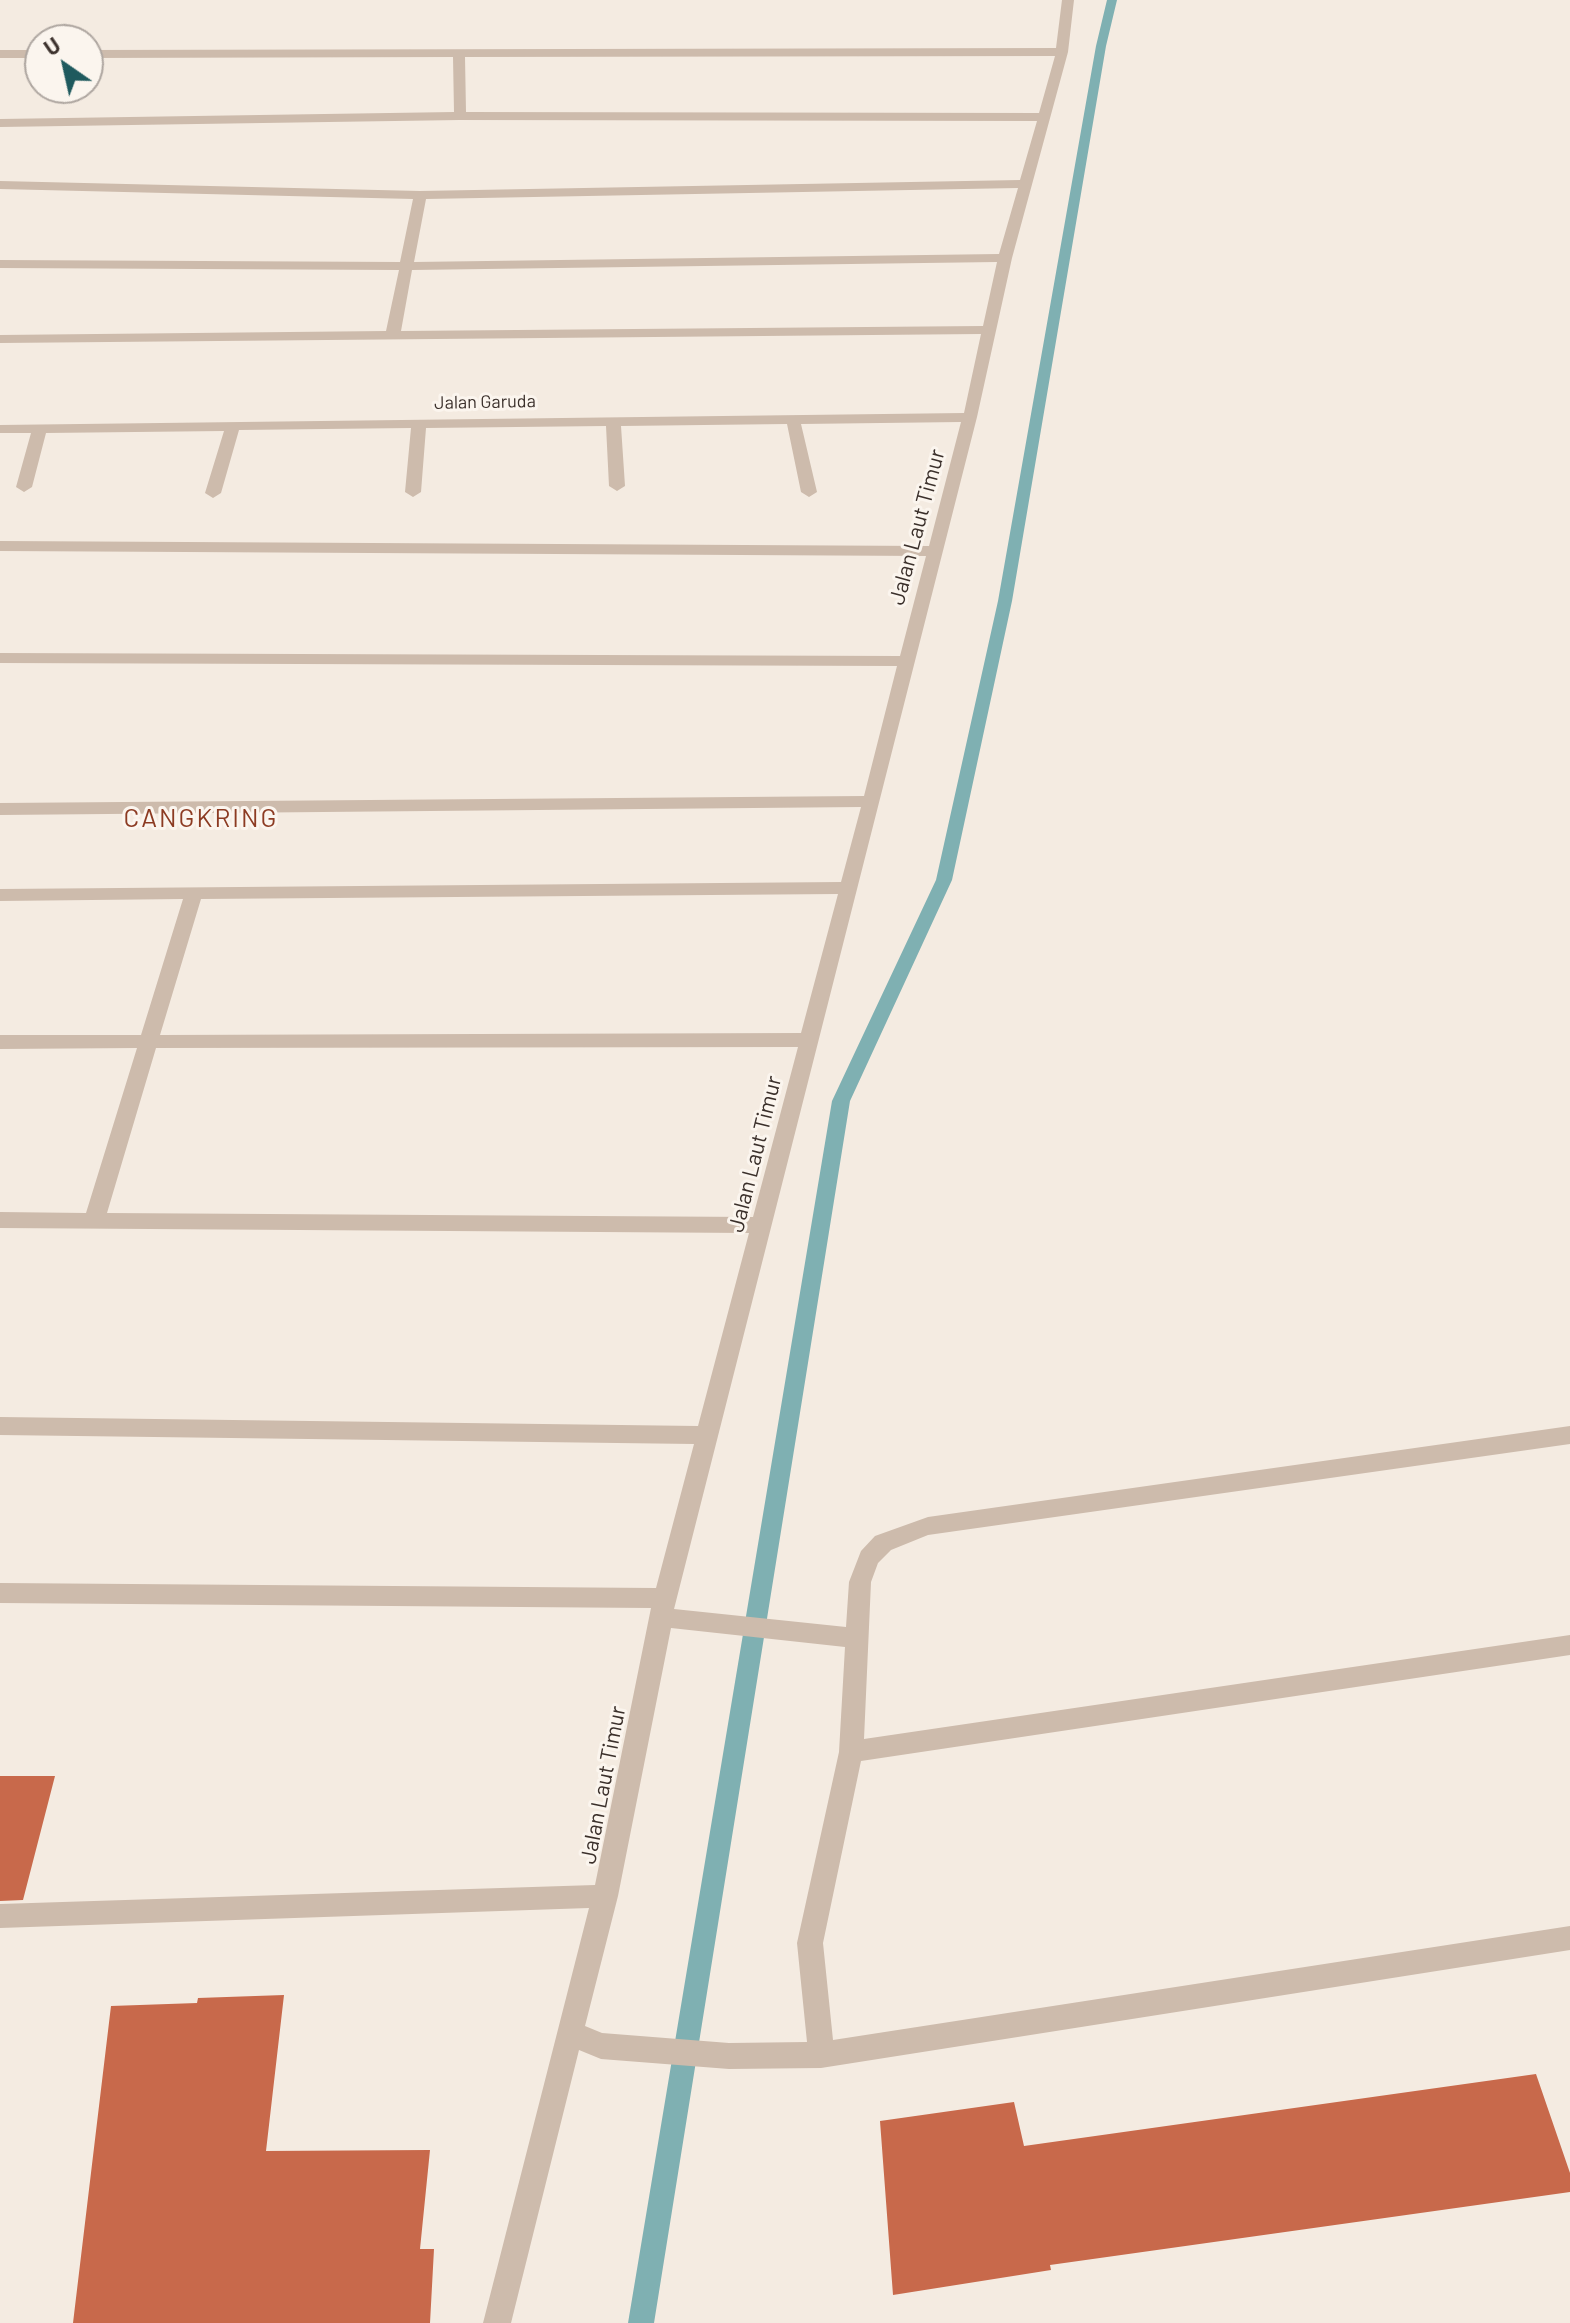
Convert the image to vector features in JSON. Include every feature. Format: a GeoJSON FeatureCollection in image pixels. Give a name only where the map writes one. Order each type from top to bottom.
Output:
{"type":"FeatureCollection","features":[{"type":"Feature","properties":{"kind":"street","name":"Jalan Laut Timur"},"geometry":{"type":"LineString","coordinates":[[497,2323],[605,1896],[663,1608],[970,417],[1005,258],[1062,52],[1068,0]]}},
{"type":"Feature","properties":{"kind":"street"},"geometry":{"type":"LineString","coordinates":[[104,54],[1062,52]]}},
{"type":"Feature","properties":{"kind":"street"},"geometry":{"type":"LineString","coordinates":[[0,54],[24,54]]}},
{"type":"Feature","properties":{"kind":"street"},"geometry":{"type":"LineString","coordinates":[[459,54],[460,116]]}},
{"type":"Feature","properties":{"kind":"street"},"geometry":{"type":"LineString","coordinates":[[0,123],[460,116],[1042,117]]}},
{"type":"Feature","properties":{"kind":"street"},"geometry":{"type":"LineString","coordinates":[[0,185],[420,195],[1026,184]]}},
{"type":"Feature","properties":{"kind":"street"},"geometry":{"type":"LineString","coordinates":[[393,334],[409,266],[420,195]]}},
{"type":"Feature","properties":{"kind":"street"},"geometry":{"type":"LineString","coordinates":[[0,264],[409,266],[1005,258]]}},
{"type":"Feature","properties":{"kind":"street"},"geometry":{"type":"LineString","coordinates":[[0,339],[987,330]]}},
{"type":"Feature","properties":{"kind":"street","name":"Jalan Garuda"},"geometry":{"type":"LineString","coordinates":[[0,429],[970,417]]}},
{"type":"Feature","properties":{"kind":"street"},"geometry":{"type":"LineString","coordinates":[[793,419],[809,492]]}},
{"type":"Feature","properties":{"kind":"street"},"geometry":{"type":"LineString","coordinates":[[613,421],[617,486]]}},
{"type":"Feature","properties":{"kind":"street"},"geometry":{"type":"LineString","coordinates":[[413,492],[419,423]]}},
{"type":"Feature","properties":{"kind":"street"},"geometry":{"type":"LineString","coordinates":[[213,493],[233,426]]}},
{"type":"Feature","properties":{"kind":"street"},"geometry":{"type":"LineString","coordinates":[[24,487],[40,429]]}},
{"type":"Feature","properties":{"kind":"street"},"geometry":{"type":"LineString","coordinates":[[0,546],[936,551]]}},
{"type":"Feature","properties":{"kind":"street"},"geometry":{"type":"LineString","coordinates":[[0,658],[907,661]]}},
{"type":"Feature","properties":{"kind":"street"},"geometry":{"type":"LineString","coordinates":[[0,809],[871,801]]}},
{"type":"Feature","properties":{"kind":"street"},"geometry":{"type":"LineString","coordinates":[[0,895],[848,888]]}},
{"type":"Feature","properties":{"kind":"street"},"geometry":{"type":"LineString","coordinates":[[94,1221],[194,893]]}},
{"type":"Feature","properties":{"kind":"street"},"geometry":{"type":"LineString","coordinates":[[0,1042],[809,1040]]}},
{"type":"Feature","properties":{"kind":"street"},"geometry":{"type":"LineString","coordinates":[[0,1220],[761,1225]]}},
{"type":"Feature","properties":{"kind":"street"},"geometry":{"type":"LineString","coordinates":[[0,1426],[707,1435]]}},
{"type":"Feature","properties":{"kind":"street"},"geometry":{"type":"LineString","coordinates":[[821,2055],[810,1943],[851,1752],[860,1582],[869,1558],[883,1543],[928,1526],[1570,1435]]}},
{"type":"Feature","properties":{"kind":"street"},"geometry":{"type":"LineString","coordinates":[[0,1593],[663,1608],[699,1622],[856,1638]]}},
{"type":"Feature","properties":{"kind":"street"},"geometry":{"type":"LineString","coordinates":[[851,1752],[1570,1645]]}},
{"type":"Feature","properties":{"kind":"street"},"geometry":{"type":"LineString","coordinates":[[0,1916],[605,1896]]}},
{"type":"Feature","properties":{"kind":"street"},"geometry":{"type":"LineString","coordinates":[[571,2033],[601,2046],[729,2056],[821,2055],[1570,1938]]}},
{"type":"Feature","properties":{"kind":"building"},"geometry":{"type":"Polygon","coordinates":[[[0,1776],[55,1776],[23,1900],[0,1901],[0,1776]]]}},
{"type":"Feature","properties":{"kind":"building"},"geometry":{"type":"Polygon","coordinates":[[[284,1995],[266,2151],[430,2150],[420,2249],[434,2249],[430,2323],[73,2323],[111,2006],[197,2003],[198,1998],[284,1995]]]}},
{"type":"Feature","properties":{"kind":"building"},"geometry":{"type":"Polygon","coordinates":[[[1536,2074],[1570,2173],[1570,2192],[1050,2265],[1051,2270],[893,2295],[880,2121],[1014,2102],[1024,2146],[1536,2074]]]}},
{"type":"Feature","properties":{"kind":"waterway"},"geometry":{"type":"LineString","coordinates":[[641,2323],[841,1101],[944,880],[1005,601],[1101,46],[1112,0]]}},
{"type":"Feature","properties":{"kind":"district","name":"CANGKRING"},"geometry":{"type":"Point","coordinates":[201,818]}}]}
